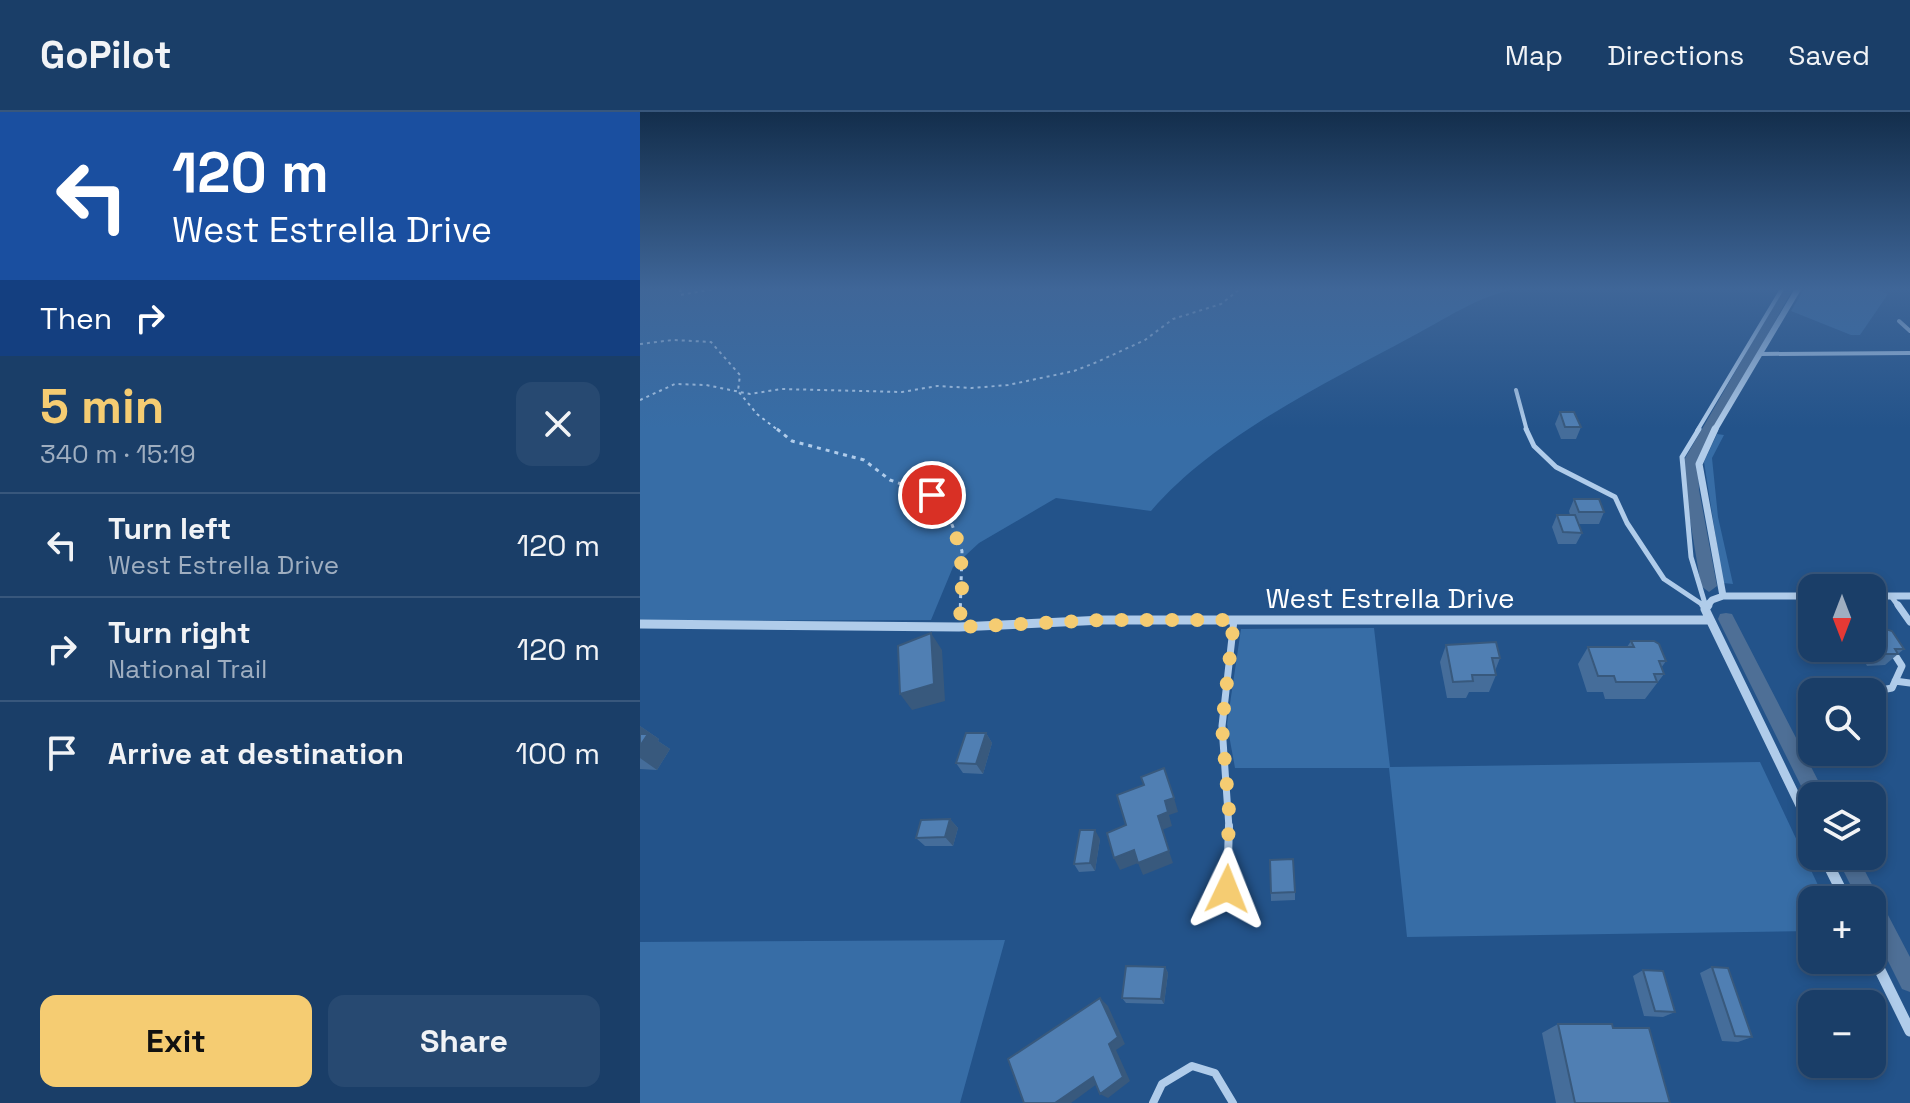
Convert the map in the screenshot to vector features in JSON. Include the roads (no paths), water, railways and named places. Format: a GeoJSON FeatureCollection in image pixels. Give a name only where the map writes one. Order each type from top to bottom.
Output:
{"type":"FeatureCollection","features":[{"type":"Feature","properties":{"kind":"street"},"geometry":{"type":"LineString","coordinates":[[1723,596],[1699,464],[1706,445],[1771,335]]}},
{"type":"Feature","properties":{"kind":"street"},"geometry":{"type":"LineString","coordinates":[[1798,596],[1723,596],[1707,605],[1709,620],[1798,802]]}},
{"type":"Feature","properties":{"kind":"street"},"geometry":{"type":"LineString","coordinates":[[1886,596],[1910,596]]}},
{"type":"Feature","properties":{"kind":"street","name":"West Estrella Drive"},"geometry":{"type":"LineString","coordinates":[[640,624],[959,627],[1103,620],[1709,620]]}},
{"type":"Feature","properties":{"kind":"street"},"geometry":{"type":"LineString","coordinates":[[1882,974],[1910,1031]]}},
{"type":"Feature","properties":{"kind":"lane"},"geometry":{"type":"LineString","coordinates":[[1707,605],[1691,557],[1682,457],[1754,335]]}},
{"type":"Feature","properties":{"kind":"lane"},"geometry":{"type":"LineString","coordinates":[[1760,354],[1910,353]]}},
{"type":"Feature","properties":{"kind":"lane"},"geometry":{"type":"LineString","coordinates":[[1516,390],[1534,446],[1556,467],[1615,497],[1627,523],[1664,579],[1707,605]]}},
{"type":"Feature","properties":{"kind":"lane"},"geometry":{"type":"LineString","coordinates":[[1891,596],[1910,622]]}},
{"type":"Feature","properties":{"kind":"lane"},"geometry":{"type":"LineString","coordinates":[[1227,889],[1229,811],[1222,726],[1234,620]]}},
{"type":"Feature","properties":{"kind":"lane"},"geometry":{"type":"LineString","coordinates":[[1886,689],[1892,688],[1902,666],[1887,642]]}},
{"type":"Feature","properties":{"kind":"lane"},"geometry":{"type":"LineString","coordinates":[[1895,681],[1910,683]]}},
{"type":"Feature","properties":{"kind":"lane"},"geometry":{"type":"LineString","coordinates":[[1153,1103],[1155,1093],[1170,1076],[1192,1066],[1215,1073],[1233,1103]]}},
{"type":"Feature","properties":{"kind":"waterway"},"geometry":{"type":"LineString","coordinates":[[1709,586],[1692,490],[1691,460],[1762,335]]}},
{"type":"Feature","properties":{"kind":"waterway"},"geometry":{"type":"LineString","coordinates":[[1726,619],[1809,782]]}},
{"type":"Feature","properties":{"kind":"waterway"},"geometry":{"type":"LineString","coordinates":[[1853,870],[1862,886]]}},
{"type":"Feature","properties":{"kind":"waterway"},"geometry":{"type":"LineString","coordinates":[[1886,934],[1910,981]]}}]}
